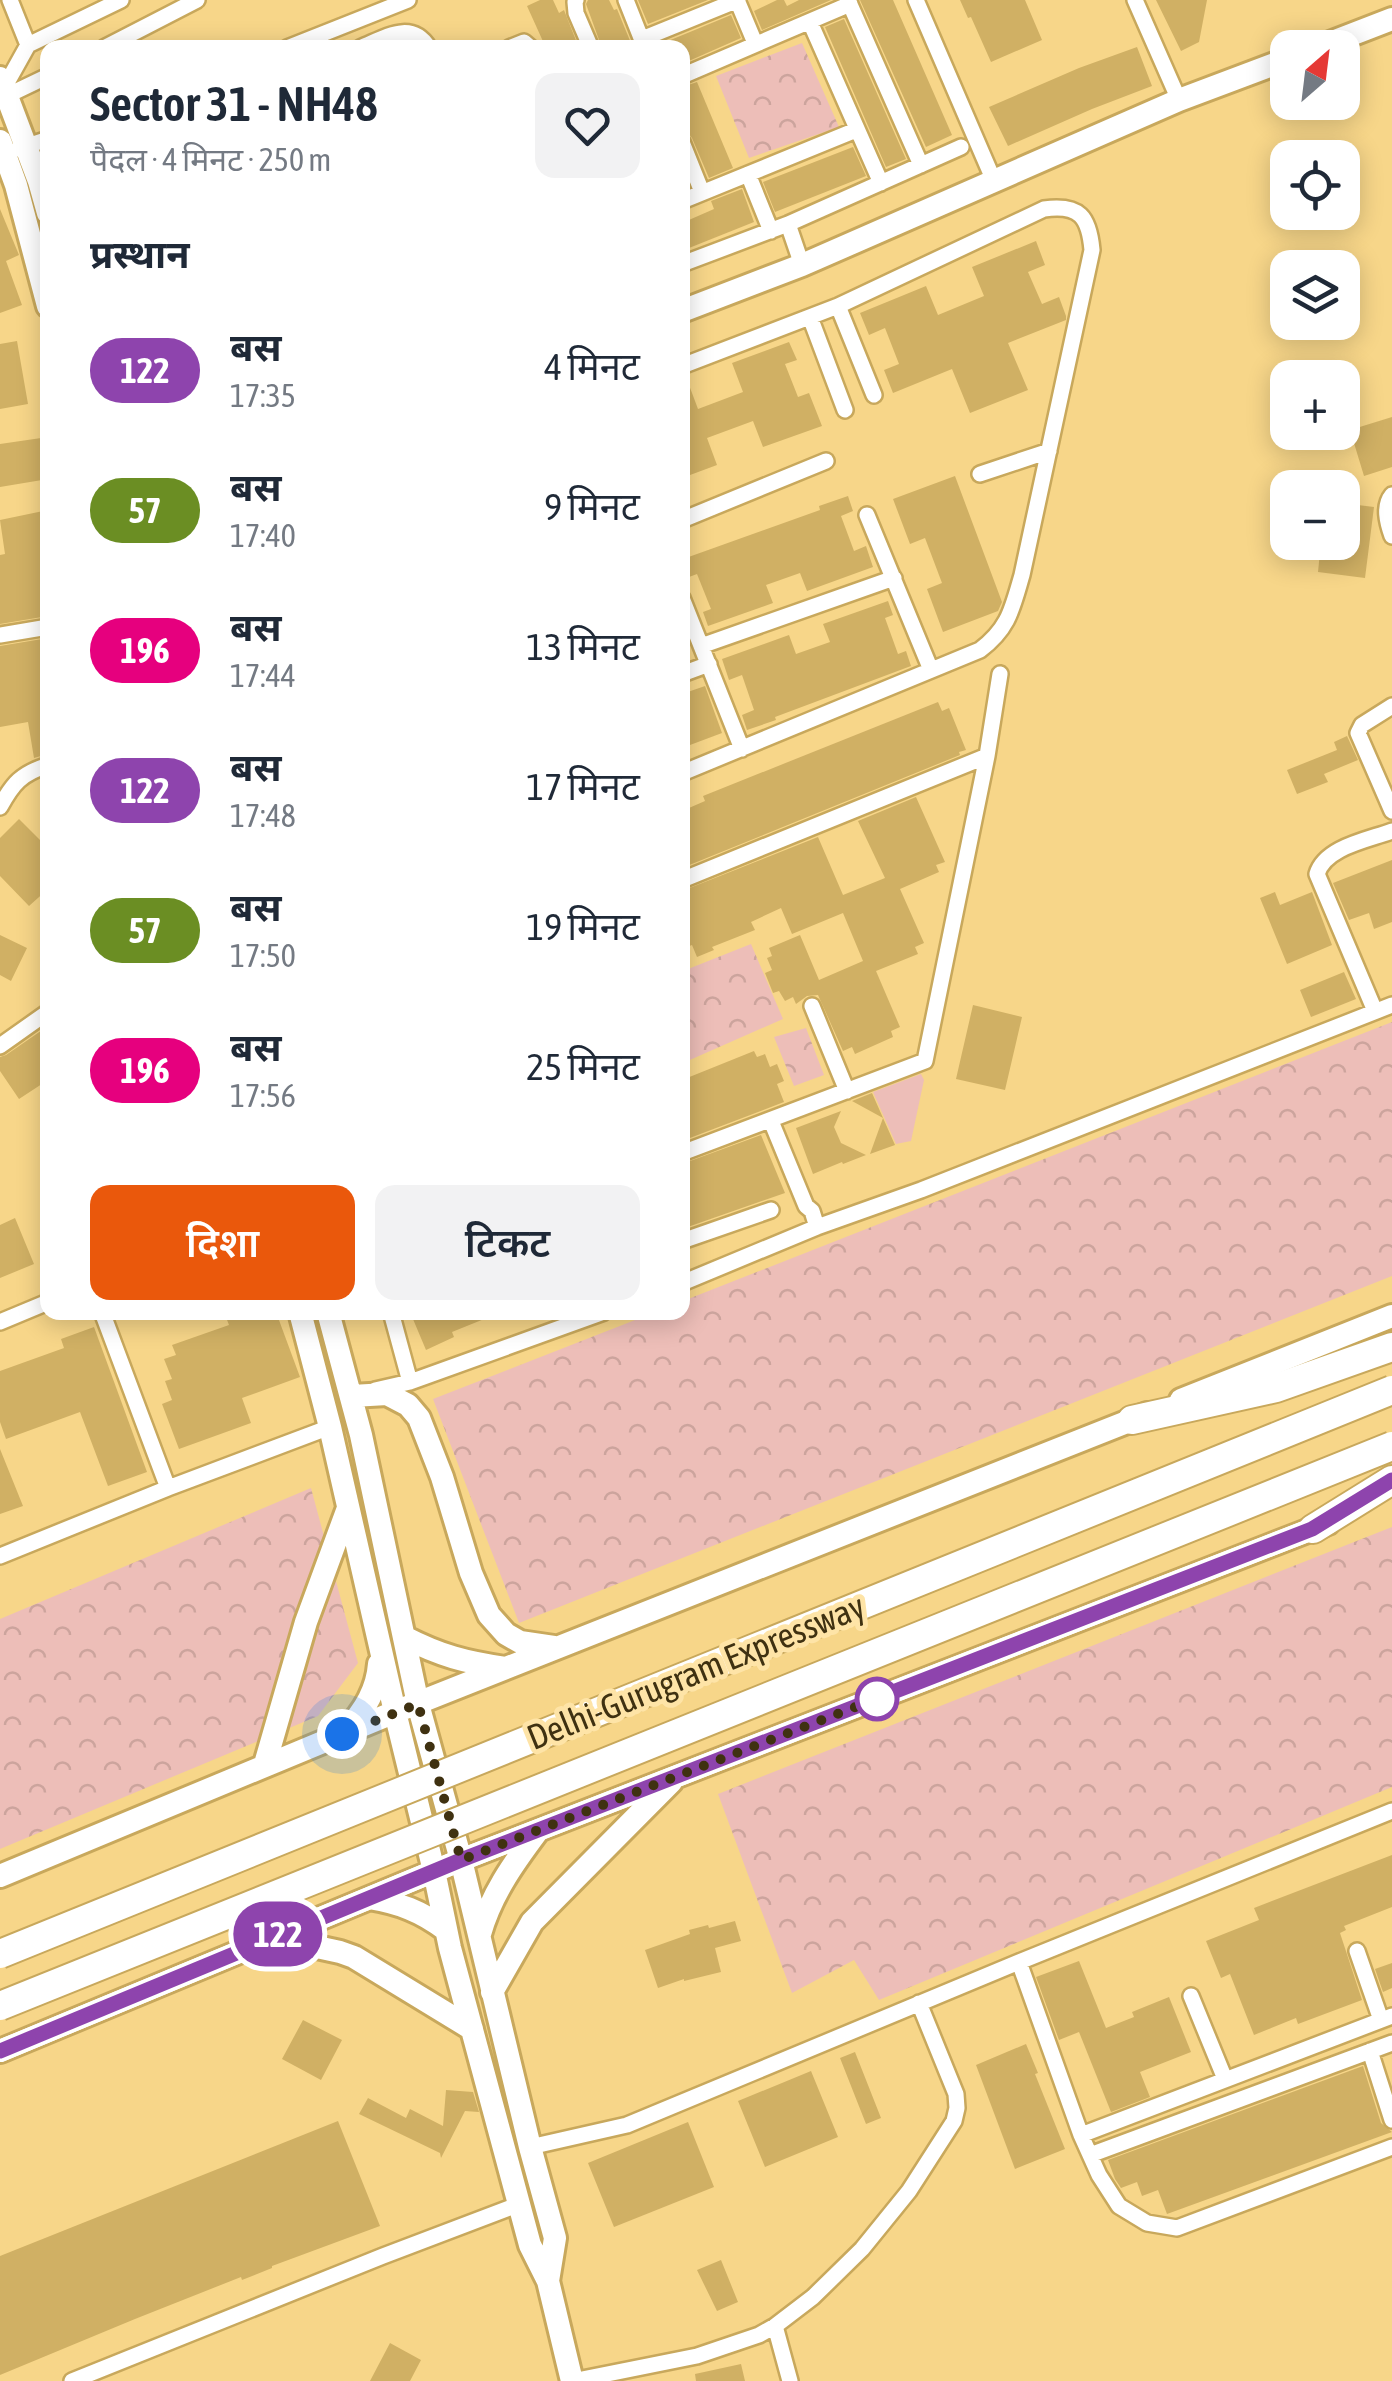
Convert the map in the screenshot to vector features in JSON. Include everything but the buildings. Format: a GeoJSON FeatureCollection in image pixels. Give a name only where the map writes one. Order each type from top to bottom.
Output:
{"type":"FeatureCollection","features":[{"type":"Feature","properties":{"kind":"highway"},"geometry":{"type":"LineString","coordinates":[[1132,1420],[1276,1388],[1392,1347]]}},
{"type":"Feature","properties":{"kind":"highway","name":"Delhi-Gurugram Expressway"},"geometry":{"type":"LineString","coordinates":[[0,1954],[1392,1390]]}},
{"type":"Feature","properties":{"kind":"highway","name":"Delhi-Gurugram Expressway"},"geometry":{"type":"LineString","coordinates":[[0,2006],[1392,1446]]}},
{"type":"Feature","properties":{"kind":"highway"},"geometry":{"type":"LineString","coordinates":[[1312,1529],[1392,1480]]}},
{"type":"Feature","properties":{"kind":"main road"},"geometry":{"type":"LineString","coordinates":[[1360,31],[1392,19]]}},
{"type":"Feature","properties":{"kind":"main road"},"geometry":{"type":"LineString","coordinates":[[690,308],[802,265],[1179,100],[1270,66]]}},
{"type":"Feature","properties":{"kind":"main road"},"geometry":{"type":"LineString","coordinates":[[2,90],[16,147],[40,196]]}},
{"type":"Feature","properties":{"kind":"main road"},"geometry":{"type":"LineString","coordinates":[[16,147],[16,185],[40,276]]}},
{"type":"Feature","properties":{"kind":"main road"},"geometry":{"type":"LineString","coordinates":[[0,1876],[394,1712],[1392,1316]]}},
{"type":"Feature","properties":{"kind":"main road"},"geometry":{"type":"LineString","coordinates":[[302,1320],[446,1930],[530,2245],[548,2281],[572,2381]]}},
{"type":"Feature","properties":{"kind":"main road"},"geometry":{"type":"LineString","coordinates":[[330,1320],[352,1396],[418,1704],[555,2238],[548,2281]]}},
{"type":"Feature","properties":{"kind":"main road"},"geometry":{"type":"LineString","coordinates":[[352,1396],[387,1394],[408,1405],[419,1418],[442,1476],[470,1573],[489,1614],[506,1634],[520,1642],[560,1647]]}},
{"type":"Feature","properties":{"kind":"main road"},"geometry":{"type":"LineString","coordinates":[[0,2051],[461,1860],[1392,1498]]}},
{"type":"Feature","properties":{"kind":"main road"},"geometry":{"type":"LineString","coordinates":[[266,1764],[306,1622],[348,1508]]}},
{"type":"Feature","properties":{"kind":"main road"},"geometry":{"type":"LineString","coordinates":[[404,1637],[460,1661],[506,1669]]}},
{"type":"Feature","properties":{"kind":"main road"},"geometry":{"type":"LineString","coordinates":[[342,1734],[360,1716],[372,1694],[380,1646]]}},
{"type":"Feature","properties":{"kind":"main road"},"geometry":{"type":"LineString","coordinates":[[492,1992],[532,1922],[677,1776]]}},
{"type":"Feature","properties":{"kind":"main road"},"geometry":{"type":"LineString","coordinates":[[478,1937],[502,1881],[538,1830]]}},
{"type":"Feature","properties":{"kind":"main road"},"geometry":{"type":"LineString","coordinates":[[369,1898],[410,1907],[446,1930]]}},
{"type":"Feature","properties":{"kind":"main road"},"geometry":{"type":"LineString","coordinates":[[271,1937],[354,1958],[472,2029]]}},
{"type":"Feature","properties":{"kind":"street"},"geometry":{"type":"LineString","coordinates":[[10,0],[28,45]]}},
{"type":"Feature","properties":{"kind":"street"},"geometry":{"type":"LineString","coordinates":[[2,90],[28,45],[121,0]]}},
{"type":"Feature","properties":{"kind":"street"},"geometry":{"type":"LineString","coordinates":[[120,40],[197,0]]}},
{"type":"Feature","properties":{"kind":"street"},"geometry":{"type":"LineString","coordinates":[[307,40],[408,0]]}},
{"type":"Feature","properties":{"kind":"street"},"geometry":{"type":"LineString","coordinates":[[576,0],[576,13],[588,40]]}},
{"type":"Feature","properties":{"kind":"street"},"geometry":{"type":"LineString","coordinates":[[626,0],[642,40]]}},
{"type":"Feature","properties":{"kind":"street"},"geometry":{"type":"LineString","coordinates":[[650,40],[738,0],[755,43]]}},
{"type":"Feature","properties":{"kind":"street"},"geometry":{"type":"LineString","coordinates":[[916,0],[994,181]]}},
{"type":"Feature","properties":{"kind":"street"},"geometry":{"type":"LineString","coordinates":[[1136,0],[1179,100]]}},
{"type":"Feature","properties":{"kind":"street"},"geometry":{"type":"LineString","coordinates":[[690,72],[849,2],[921,166]]}},
{"type":"Feature","properties":{"kind":"street"},"geometry":{"type":"LineString","coordinates":[[810,22],[881,184]]}},
{"type":"Feature","properties":{"kind":"street"},"geometry":{"type":"LineString","coordinates":[[380,40],[413,32],[424,40]]}},
{"type":"Feature","properties":{"kind":"street"},"geometry":{"type":"LineString","coordinates":[[2,90],[40,78]]}},
{"type":"Feature","properties":{"kind":"street"},"geometry":{"type":"LineString","coordinates":[[690,197],[856,130]]}},
{"type":"Feature","properties":{"kind":"street"},"geometry":{"type":"LineString","coordinates":[[690,261],[788,224],[961,147]]}},
{"type":"Feature","properties":{"kind":"street"},"geometry":{"type":"LineString","coordinates":[[690,162],[702,192]]}},
{"type":"Feature","properties":{"kind":"street"},"geometry":{"type":"LineString","coordinates":[[748,174],[771,231]]}},
{"type":"Feature","properties":{"kind":"street"},"geometry":{"type":"LineString","coordinates":[[690,363],[838,306],[1044,209],[1060,207],[1075,211],[1085,218],[1090,230],[1092,250],[1022,576],[1008,622],[980,650],[690,769]]}},
{"type":"Feature","properties":{"kind":"street"},"geometry":{"type":"LineString","coordinates":[[788,224],[802,265]]}},
{"type":"Feature","properties":{"kind":"street"},"geometry":{"type":"LineString","coordinates":[[838,306],[874,395]]}},
{"type":"Feature","properties":{"kind":"street"},"geometry":{"type":"LineString","coordinates":[[810,317],[845,410]]}},
{"type":"Feature","properties":{"kind":"street"},"geometry":{"type":"LineString","coordinates":[[980,474],[1049,451]]}},
{"type":"Feature","properties":{"kind":"street"},"geometry":{"type":"LineString","coordinates":[[690,517],[826,461]]}},
{"type":"Feature","properties":{"kind":"street"},"geometry":{"type":"LineString","coordinates":[[1392,495],[1386,513],[1392,536]]}},
{"type":"Feature","properties":{"kind":"street"},"geometry":{"type":"LineString","coordinates":[[867,514],[931,670]]}},
{"type":"Feature","properties":{"kind":"street"},"geometry":{"type":"LineString","coordinates":[[742,748],[709,664],[693,638],[894,578]]}},
{"type":"Feature","properties":{"kind":"street"},"geometry":{"type":"LineString","coordinates":[[0,635],[40,628]]}},
{"type":"Feature","properties":{"kind":"street"},"geometry":{"type":"LineString","coordinates":[[690,671],[709,664]]}},
{"type":"Feature","properties":{"kind":"street"},"geometry":{"type":"LineString","coordinates":[[690,1150],[925,1062],[1000,674]]}},
{"type":"Feature","properties":{"kind":"street"},"geometry":{"type":"LineString","coordinates":[[1392,706],[1362,725],[1358,733],[1392,811]]}},
{"type":"Feature","properties":{"kind":"street"},"geometry":{"type":"LineString","coordinates":[[690,877],[987,756]]}},
{"type":"Feature","properties":{"kind":"street"},"geometry":{"type":"LineString","coordinates":[[0,807],[21,776],[40,768]]}},
{"type":"Feature","properties":{"kind":"street"},"geometry":{"type":"LineString","coordinates":[[1376,1010],[1318,874],[1320,862],[1330,854],[1392,831]]}},
{"type":"Feature","properties":{"kind":"street"},"geometry":{"type":"LineString","coordinates":[[690,1279],[814,1219],[921,1190],[1392,1004]]}},
{"type":"Feature","properties":{"kind":"street"},"geometry":{"type":"LineString","coordinates":[[812,1006],[847,1091]]}},
{"type":"Feature","properties":{"kind":"street"},"geometry":{"type":"LineString","coordinates":[[0,1046],[40,1018]]}},
{"type":"Feature","properties":{"kind":"street"},"geometry":{"type":"LineString","coordinates":[[776,1119],[814,1219]]}},
{"type":"Feature","properties":{"kind":"street"},"geometry":{"type":"LineString","coordinates":[[690,1238],[771,1210]]}},
{"type":"Feature","properties":{"kind":"street"},"geometry":{"type":"LineString","coordinates":[[0,1322],[40,1305]]}},
{"type":"Feature","properties":{"kind":"street"},"geometry":{"type":"LineString","coordinates":[[105,1320],[168,1488]]}},
{"type":"Feature","properties":{"kind":"street"},"geometry":{"type":"LineString","coordinates":[[392,1320],[410,1382]]}},
{"type":"Feature","properties":{"kind":"street"},"geometry":{"type":"LineString","coordinates":[[352,1396],[410,1382],[582,1320]]}},
{"type":"Feature","properties":{"kind":"street"},"geometry":{"type":"LineString","coordinates":[[0,1556],[330,1427]]}},
{"type":"Feature","properties":{"kind":"street"},"geometry":{"type":"LineString","coordinates":[[530,2147],[627,2125],[1392,1811]]}},
{"type":"Feature","properties":{"kind":"street"},"geometry":{"type":"LineString","coordinates":[[1081,2134],[1387,2018],[1357,1951]]}},
{"type":"Feature","properties":{"kind":"street"},"geometry":{"type":"LineString","coordinates":[[1019,1962],[1099,2175],[1118,2206],[1147,2223],[1177,2228],[1392,2147]]}},
{"type":"Feature","properties":{"kind":"street"},"geometry":{"type":"LineString","coordinates":[[1191,1996],[1226,2080]]}},
{"type":"Feature","properties":{"kind":"street"},"geometry":{"type":"LineString","coordinates":[[572,2381],[644,2374],[759,2335],[813,2297],[862,2249],[909,2192],[954,2121],[956,2094],[919,2004]]}},
{"type":"Feature","properties":{"kind":"street"},"geometry":{"type":"LineString","coordinates":[[1090,2155],[1392,2043]]}},
{"type":"Feature","properties":{"kind":"street"},"geometry":{"type":"LineString","coordinates":[[1370,2051],[1392,2120]]}},
{"type":"Feature","properties":{"kind":"street"},"geometry":{"type":"LineString","coordinates":[[72,2381],[520,2204]]}},
{"type":"Feature","properties":{"kind":"street"},"geometry":{"type":"LineString","coordinates":[[775,2326],[790,2381]]}},
{"type":"Feature","properties":{"kind":"green space"},"geometry":{"type":"Polygon","coordinates":[[[802,43],[839,127],[749,158],[716,76],[802,43]]]}},
{"type":"Feature","properties":{"kind":"green space"},"geometry":{"type":"Polygon","coordinates":[[[751,944],[783,1019],[690,1060],[690,968],[751,944]]]}},
{"type":"Feature","properties":{"kind":"green space"},"geometry":{"type":"Polygon","coordinates":[[[1392,1022],[1392,1276],[519,1623],[433,1399],[635,1320],[690,1320],[690,1298],[1392,1022]]]}},
{"type":"Feature","properties":{"kind":"green space"},"geometry":{"type":"Polygon","coordinates":[[[806,1028],[824,1075],[794,1086],[774,1037],[806,1028]]]}},
{"type":"Feature","properties":{"kind":"green space"},"geometry":{"type":"Polygon","coordinates":[[[921,1074],[924,1080],[911,1141],[896,1144],[873,1092],[921,1074]]]}},
{"type":"Feature","properties":{"kind":"green space"},"geometry":{"type":"Polygon","coordinates":[[[311,1488],[358,1663],[318,1716],[0,1849],[0,1619],[311,1488]]]}},
{"type":"Feature","properties":{"kind":"green space"},"geometry":{"type":"Polygon","coordinates":[[[1392,1527],[1392,1787],[879,2000],[854,1960],[792,1993],[718,1794],[1392,1527]]]}},
{"type":"Feature","properties":{"kind":"bus line","name":"122"},"geometry":{"type":"LineString","coordinates":[[0,2051],[461,1860],[1312,1529],[1392,1480]]}},
{"type":"Feature","properties":{"kind":"route"},"geometry":{"type":"LineString","coordinates":[[342,1734],[418,1704],[461,1860],[889,1694],[877,1699]]}}]}
